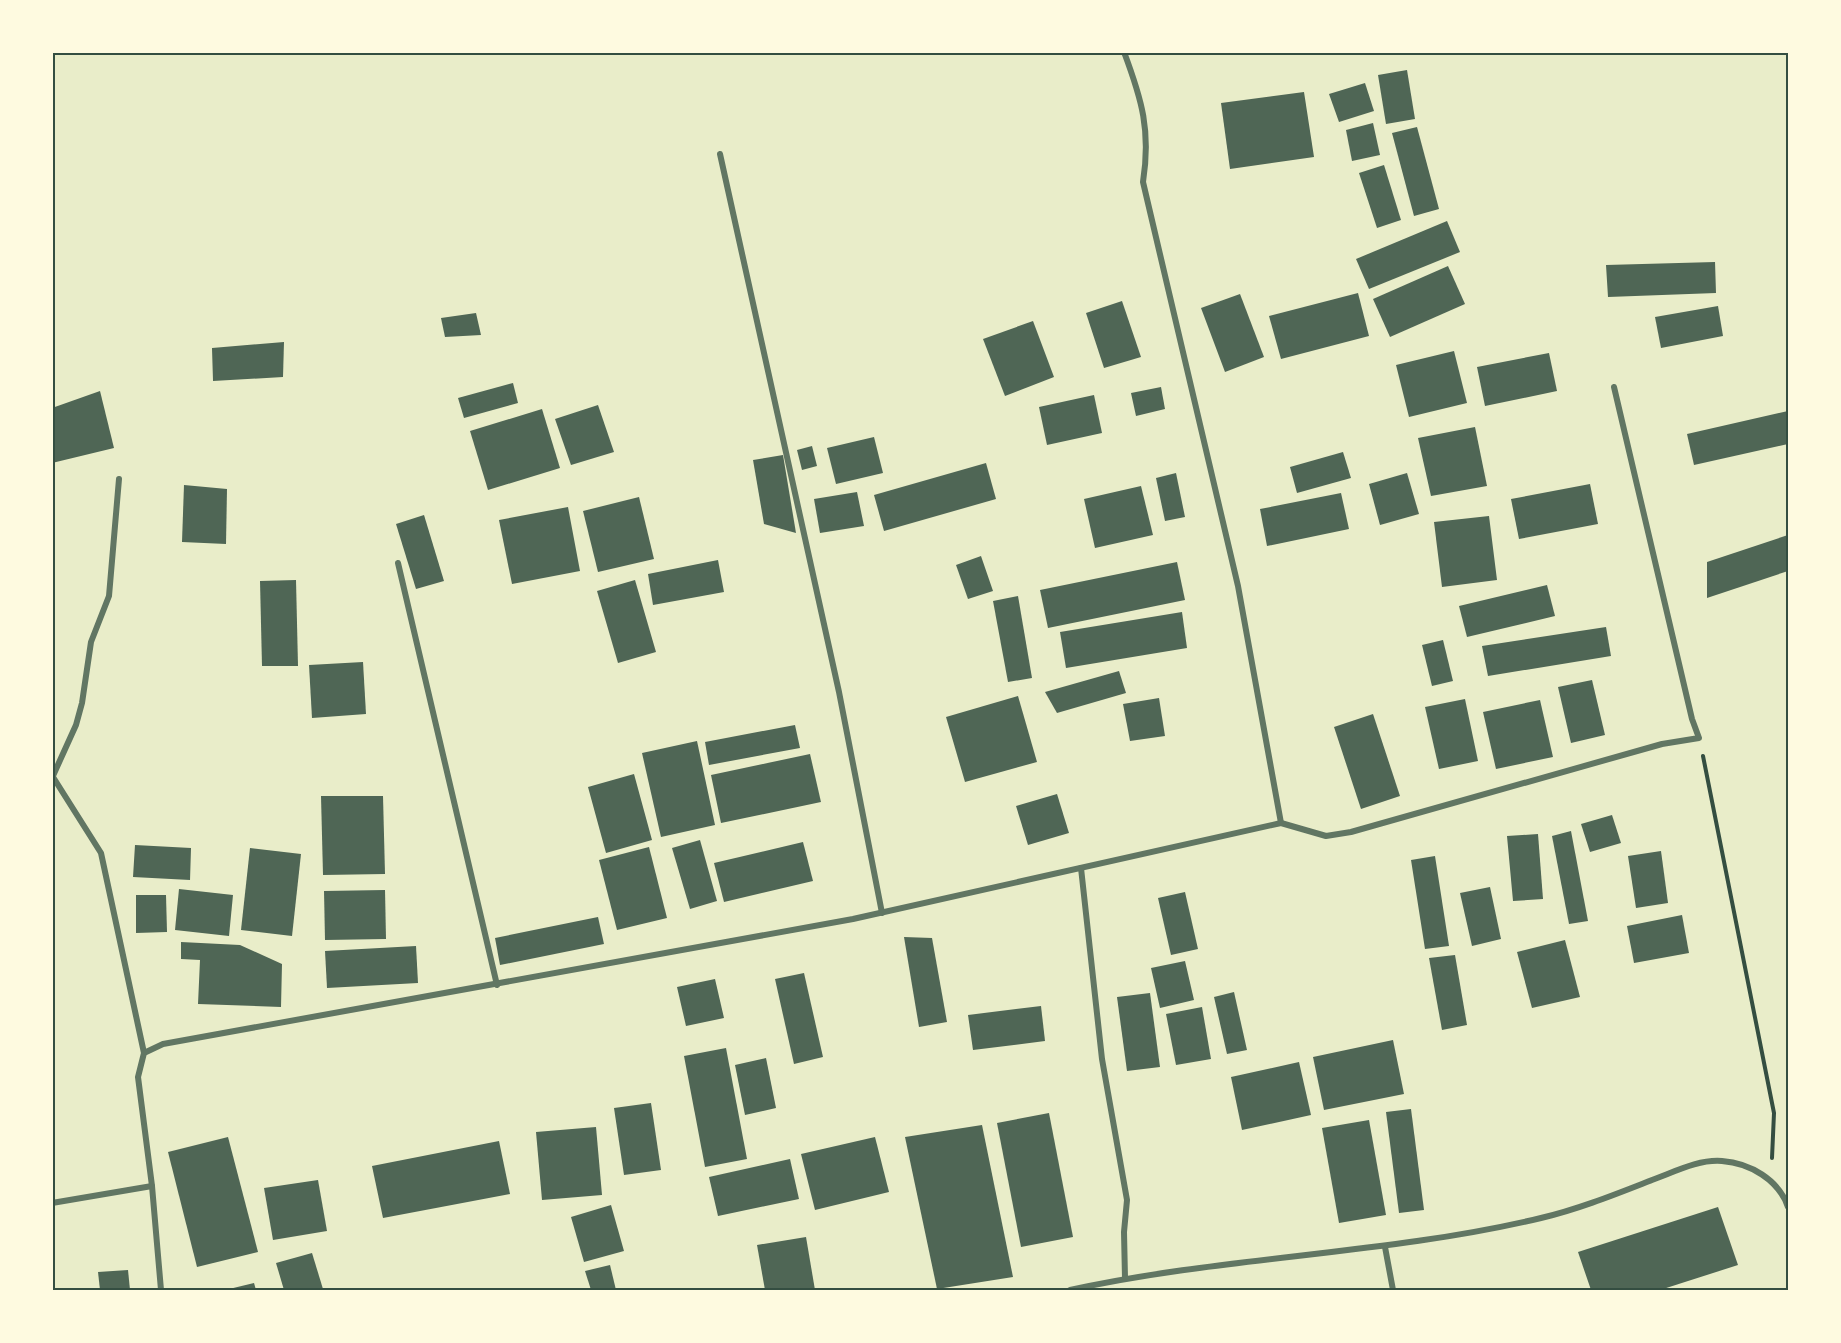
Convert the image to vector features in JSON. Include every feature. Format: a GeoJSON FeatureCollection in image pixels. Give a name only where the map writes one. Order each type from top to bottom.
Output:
{"type":"FeatureCollection","features":[{"type":"Feature","properties":{"kind":"street"},"geometry":{"type":"LineString","coordinates":[[1124,52],[1136,86],[1148,139],[1143,182],[1238,586],[1281,823]]}},
{"type":"Feature","properties":{"kind":"street"},"geometry":{"type":"LineString","coordinates":[[720,154],[839,692],[882,913]]}},
{"type":"Feature","properties":{"kind":"street"},"geometry":{"type":"LineString","coordinates":[[144,1053],[163,1044],[497,985],[882,913],[1281,823],[1326,836],[1351,832],[1662,744],[1699,738],[1692,719],[1614,387]]}},
{"type":"Feature","properties":{"kind":"street"},"geometry":{"type":"LineString","coordinates":[[119,479],[109,596],[88,651],[82,704],[76,725],[53,778],[101,853],[144,1053],[138,1077],[152,1186],[161,1290]]}},
{"type":"Feature","properties":{"kind":"street"},"geometry":{"type":"LineString","coordinates":[[398,563],[497,985]]}},
{"type":"Feature","properties":{"kind":"street"},"geometry":{"type":"LineString","coordinates":[[1082,868],[1102,1059],[1127,1200],[1124,1232],[1125,1278]]}},
{"type":"Feature","properties":{"kind":"street"},"geometry":{"type":"LineString","coordinates":[[1070,1290],[1125,1278],[1385,1247],[1542,1218],[1590,1204],[1692,1165],[1721,1161],[1744,1164],[1771,1180],[1785,1196],[1788,1207]]}},
{"type":"Feature","properties":{"kind":"street"},"geometry":{"type":"LineString","coordinates":[[52,1203],[152,1186]]}},
{"type":"Feature","properties":{"kind":"street"},"geometry":{"type":"LineString","coordinates":[[1385,1247],[1393,1290]]}},
{"type":"Feature","properties":{"kind":"path"},"geometry":{"type":"LineString","coordinates":[[1699,738],[1761,1039],[1774,1113],[1773,1131]]}},
{"type":"Feature","properties":{"kind":"building"},"geometry":{"type":"Polygon","coordinates":[[[1407,70],[1415,119],[1386,124],[1378,75],[1407,70]]]}},
{"type":"Feature","properties":{"kind":"building"},"geometry":{"type":"Polygon","coordinates":[[[1365,83],[1374,111],[1339,122],[1329,94],[1365,83]]]}},
{"type":"Feature","properties":{"kind":"building"},"geometry":{"type":"Polygon","coordinates":[[[1304,92],[1314,157],[1230,169],[1221,103],[1304,92]]]}},
{"type":"Feature","properties":{"kind":"building"},"geometry":{"type":"Polygon","coordinates":[[[1373,123],[1380,155],[1352,161],[1346,130],[1373,123]]]}},
{"type":"Feature","properties":{"kind":"building"},"geometry":{"type":"Polygon","coordinates":[[[1417,127],[1439,209],[1414,216],[1392,133],[1417,127]]]}},
{"type":"Feature","properties":{"kind":"building"},"geometry":{"type":"Polygon","coordinates":[[[1384,165],[1401,220],[1377,228],[1359,173],[1384,165]]]}},
{"type":"Feature","properties":{"kind":"building"},"geometry":{"type":"Polygon","coordinates":[[[1447,221],[1460,252],[1369,289],[1356,259],[1447,221]]]}},
{"type":"Feature","properties":{"kind":"building"},"geometry":{"type":"Polygon","coordinates":[[[1715,262],[1716,293],[1608,297],[1606,265],[1715,262]]]}},
{"type":"Feature","properties":{"kind":"building"},"geometry":{"type":"Polygon","coordinates":[[[1448,266],[1465,304],[1390,337],[1373,299],[1448,266]]]}},
{"type":"Feature","properties":{"kind":"building"},"geometry":{"type":"Polygon","coordinates":[[[1358,293],[1369,336],[1281,359],[1269,316],[1358,293]]]}},
{"type":"Feature","properties":{"kind":"building"},"geometry":{"type":"Polygon","coordinates":[[[1240,294],[1264,357],[1225,372],[1201,308],[1240,294]]]}},
{"type":"Feature","properties":{"kind":"building"},"geometry":{"type":"Polygon","coordinates":[[[1122,301],[1141,357],[1104,368],[1086,313],[1122,301]]]}},
{"type":"Feature","properties":{"kind":"building"},"geometry":{"type":"Polygon","coordinates":[[[1718,306],[1723,336],[1661,348],[1655,317],[1718,306]]]}},
{"type":"Feature","properties":{"kind":"building"},"geometry":{"type":"Polygon","coordinates":[[[476,313],[481,335],[445,337],[441,318],[476,313]]]}},
{"type":"Feature","properties":{"kind":"building"},"geometry":{"type":"Polygon","coordinates":[[[1033,321],[1054,377],[1005,396],[983,339],[1033,321]]]}},
{"type":"Feature","properties":{"kind":"building"},"geometry":{"type":"Polygon","coordinates":[[[284,342],[283,377],[213,381],[212,348],[284,342]]]}},
{"type":"Feature","properties":{"kind":"building"},"geometry":{"type":"Polygon","coordinates":[[[1454,351],[1467,403],[1409,417],[1396,365],[1454,351]]]}},
{"type":"Feature","properties":{"kind":"building"},"geometry":{"type":"Polygon","coordinates":[[[1549,353],[1557,391],[1485,406],[1477,367],[1549,353]]]}},
{"type":"Feature","properties":{"kind":"building"},"geometry":{"type":"Polygon","coordinates":[[[513,383],[518,403],[464,418],[458,398],[513,383]]]}},
{"type":"Feature","properties":{"kind":"building"},"geometry":{"type":"Polygon","coordinates":[[[1161,387],[1165,409],[1136,416],[1131,393],[1161,387]]]}},
{"type":"Feature","properties":{"kind":"building"},"geometry":{"type":"Polygon","coordinates":[[[100,391],[114,448],[52,463],[52,408],[100,391]]]}},
{"type":"Feature","properties":{"kind":"building"},"geometry":{"type":"Polygon","coordinates":[[[1094,395],[1102,433],[1047,445],[1039,407],[1094,395]]]}},
{"type":"Feature","properties":{"kind":"building"},"geometry":{"type":"Polygon","coordinates":[[[598,405],[614,452],[571,465],[555,419],[598,405]]]}},
{"type":"Feature","properties":{"kind":"building"},"geometry":{"type":"Polygon","coordinates":[[[542,409],[560,468],[488,490],[470,431],[542,409]]]}},
{"type":"Feature","properties":{"kind":"building"},"geometry":{"type":"Polygon","coordinates":[[[1788,411],[1788,444],[1694,465],[1687,434],[1788,411]]]}},
{"type":"Feature","properties":{"kind":"building"},"geometry":{"type":"Polygon","coordinates":[[[1475,427],[1487,486],[1431,496],[1418,438],[1475,427]]]}},
{"type":"Feature","properties":{"kind":"building"},"geometry":{"type":"Polygon","coordinates":[[[874,437],[883,473],[836,484],[827,448],[874,437]]]}},
{"type":"Feature","properties":{"kind":"building"},"geometry":{"type":"Polygon","coordinates":[[[812,446],[817,466],[802,470],[797,450],[812,446]]]}},
{"type":"Feature","properties":{"kind":"building"},"geometry":{"type":"Polygon","coordinates":[[[1343,452],[1351,478],[1297,493],[1290,467],[1343,452]]]}},
{"type":"Feature","properties":{"kind":"building"},"geometry":{"type":"Polygon","coordinates":[[[783,455],[796,533],[764,524],[753,460],[783,455]]]}},
{"type":"Feature","properties":{"kind":"building"},"geometry":{"type":"Polygon","coordinates":[[[986,463],[996,499],[884,531],[874,495],[986,463]]]}},
{"type":"Feature","properties":{"kind":"building"},"geometry":{"type":"Polygon","coordinates":[[[1176,473],[1185,517],[1165,521],[1156,478],[1176,473]]]}},
{"type":"Feature","properties":{"kind":"building"},"geometry":{"type":"Polygon","coordinates":[[[1407,473],[1419,514],[1380,525],[1369,484],[1407,473]]]}},
{"type":"Feature","properties":{"kind":"building"},"geometry":{"type":"Polygon","coordinates":[[[1590,484],[1598,524],[1519,539],[1511,499],[1590,484]]]}},
{"type":"Feature","properties":{"kind":"building"},"geometry":{"type":"Polygon","coordinates":[[[184,485],[227,489],[226,544],[182,542],[184,485]]]}},
{"type":"Feature","properties":{"kind":"building"},"geometry":{"type":"Polygon","coordinates":[[[1141,486],[1153,535],[1095,548],[1084,499],[1141,486]]]}},
{"type":"Feature","properties":{"kind":"building"},"geometry":{"type":"Polygon","coordinates":[[[857,492],[864,526],[820,533],[814,499],[857,492]]]}},
{"type":"Feature","properties":{"kind":"building"},"geometry":{"type":"Polygon","coordinates":[[[1341,493],[1349,529],[1267,546],[1260,509],[1341,493]]]}},
{"type":"Feature","properties":{"kind":"building"},"geometry":{"type":"Polygon","coordinates":[[[639,497],[654,559],[598,572],[583,511],[639,497]]]}},
{"type":"Feature","properties":{"kind":"building"},"geometry":{"type":"Polygon","coordinates":[[[568,507],[580,571],[512,584],[499,520],[568,507]]]}},
{"type":"Feature","properties":{"kind":"building"},"geometry":{"type":"Polygon","coordinates":[[[424,515],[444,581],[416,589],[396,524],[424,515]]]}},
{"type":"Feature","properties":{"kind":"building"},"geometry":{"type":"Polygon","coordinates":[[[1489,516],[1497,580],[1442,587],[1434,522],[1489,516]]]}},
{"type":"Feature","properties":{"kind":"building"},"geometry":{"type":"Polygon","coordinates":[[[1788,535],[1788,571],[1707,598],[1707,562],[1788,535]]]}},
{"type":"Feature","properties":{"kind":"building"},"geometry":{"type":"Polygon","coordinates":[[[981,556],[993,591],[968,599],[956,565],[981,556]]]}},
{"type":"Feature","properties":{"kind":"building"},"geometry":{"type":"Polygon","coordinates":[[[718,560],[724,592],[653,605],[648,574],[718,560]]]}},
{"type":"Feature","properties":{"kind":"building"},"geometry":{"type":"Polygon","coordinates":[[[1177,562],[1185,600],[1048,628],[1040,590],[1177,562]]]}},
{"type":"Feature","properties":{"kind":"building"},"geometry":{"type":"Polygon","coordinates":[[[296,580],[298,666],[262,666],[260,581],[296,580]]]}},
{"type":"Feature","properties":{"kind":"building"},"geometry":{"type":"Polygon","coordinates":[[[635,580],[656,652],[618,663],[597,591],[635,580]]]}},
{"type":"Feature","properties":{"kind":"building"},"geometry":{"type":"Polygon","coordinates":[[[1547,585],[1555,616],[1467,637],[1459,606],[1547,585]]]}},
{"type":"Feature","properties":{"kind":"building"},"geometry":{"type":"Polygon","coordinates":[[[1018,596],[1032,678],[1008,682],[993,601],[1018,596]]]}},
{"type":"Feature","properties":{"kind":"building"},"geometry":{"type":"Polygon","coordinates":[[[1182,612],[1187,648],[1066,668],[1060,632],[1182,612]]]}},
{"type":"Feature","properties":{"kind":"building"},"geometry":{"type":"Polygon","coordinates":[[[1606,627],[1611,656],[1488,676],[1482,646],[1606,627]]]}},
{"type":"Feature","properties":{"kind":"building"},"geometry":{"type":"Polygon","coordinates":[[[1443,640],[1453,681],[1432,686],[1422,645],[1443,640]]]}},
{"type":"Feature","properties":{"kind":"building"},"geometry":{"type":"Polygon","coordinates":[[[363,662],[366,714],[312,718],[309,665],[363,662]]]}},
{"type":"Feature","properties":{"kind":"building"},"geometry":{"type":"Polygon","coordinates":[[[1119,671],[1126,693],[1057,713],[1045,692],[1119,671]]]}},
{"type":"Feature","properties":{"kind":"building"},"geometry":{"type":"Polygon","coordinates":[[[1592,680],[1605,735],[1571,743],[1558,687],[1592,680]]]}},
{"type":"Feature","properties":{"kind":"building"},"geometry":{"type":"Polygon","coordinates":[[[1018,696],[1037,762],[965,782],[946,717],[1018,696]]]}},
{"type":"Feature","properties":{"kind":"building"},"geometry":{"type":"Polygon","coordinates":[[[1159,698],[1165,736],[1130,741],[1123,704],[1159,698]]]}},
{"type":"Feature","properties":{"kind":"building"},"geometry":{"type":"Polygon","coordinates":[[[1465,699],[1478,761],[1439,769],[1425,707],[1465,699]]]}},
{"type":"Feature","properties":{"kind":"building"},"geometry":{"type":"Polygon","coordinates":[[[1540,700],[1553,757],[1496,769],[1483,712],[1540,700]]]}},
{"type":"Feature","properties":{"kind":"building"},"geometry":{"type":"Polygon","coordinates":[[[1373,714],[1400,796],[1361,809],[1334,727],[1373,714]]]}},
{"type":"Feature","properties":{"kind":"building"},"geometry":{"type":"Polygon","coordinates":[[[795,725],[800,748],[709,765],[705,742],[795,725]]]}},
{"type":"Feature","properties":{"kind":"building"},"geometry":{"type":"Polygon","coordinates":[[[697,741],[715,825],[661,837],[642,753],[697,741]]]}},
{"type":"Feature","properties":{"kind":"building"},"geometry":{"type":"Polygon","coordinates":[[[810,754],[821,802],[721,823],[711,775],[810,754]]]}},
{"type":"Feature","properties":{"kind":"building"},"geometry":{"type":"Polygon","coordinates":[[[634,774],[652,840],[606,853],[588,787],[634,774]]]}},
{"type":"Feature","properties":{"kind":"building"},"geometry":{"type":"Polygon","coordinates":[[[1057,794],[1069,833],[1028,845],[1016,806],[1057,794]]]}},
{"type":"Feature","properties":{"kind":"building"},"geometry":{"type":"Polygon","coordinates":[[[321,796],[383,796],[385,874],[323,875],[321,796]]]}},
{"type":"Feature","properties":{"kind":"building"},"geometry":{"type":"Polygon","coordinates":[[[1612,815],[1621,843],[1590,852],[1581,824],[1612,815]]]}},
{"type":"Feature","properties":{"kind":"building"},"geometry":{"type":"Polygon","coordinates":[[[1571,831],[1588,921],[1569,924],[1552,836],[1571,831]]]}},
{"type":"Feature","properties":{"kind":"building"},"geometry":{"type":"Polygon","coordinates":[[[1538,834],[1543,899],[1513,901],[1507,836],[1538,834]]]}},
{"type":"Feature","properties":{"kind":"building"},"geometry":{"type":"Polygon","coordinates":[[[700,840],[717,901],[690,909],[672,848],[700,840]]]}},
{"type":"Feature","properties":{"kind":"building"},"geometry":{"type":"Polygon","coordinates":[[[803,842],[813,881],[724,902],[714,863],[803,842]]]}},
{"type":"Feature","properties":{"kind":"building"},"geometry":{"type":"Polygon","coordinates":[[[135,845],[191,848],[190,880],[133,877],[135,845]]]}},
{"type":"Feature","properties":{"kind":"building"},"geometry":{"type":"Polygon","coordinates":[[[649,847],[667,918],[617,930],[599,860],[649,847]]]}},
{"type":"Feature","properties":{"kind":"building"},"geometry":{"type":"Polygon","coordinates":[[[250,848],[301,854],[292,936],[241,930],[250,848]]]}},
{"type":"Feature","properties":{"kind":"building"},"geometry":{"type":"Polygon","coordinates":[[[1661,851],[1668,903],[1636,908],[1628,856],[1661,851]]]}},
{"type":"Feature","properties":{"kind":"building"},"geometry":{"type":"Polygon","coordinates":[[[1435,856],[1449,946],[1425,949],[1411,860],[1435,856]]]}},
{"type":"Feature","properties":{"kind":"building"},"geometry":{"type":"Polygon","coordinates":[[[1490,887],[1501,939],[1472,946],[1460,893],[1490,887]]]}},
{"type":"Feature","properties":{"kind":"building"},"geometry":{"type":"Polygon","coordinates":[[[179,889],[233,895],[229,936],[175,930],[179,889]]]}},
{"type":"Feature","properties":{"kind":"building"},"geometry":{"type":"Polygon","coordinates":[[[385,890],[386,939],[325,940],[324,891],[385,890]]]}},
{"type":"Feature","properties":{"kind":"building"},"geometry":{"type":"Polygon","coordinates":[[[1185,892],[1198,949],[1171,955],[1158,898],[1185,892]]]}},
{"type":"Feature","properties":{"kind":"building"},"geometry":{"type":"Polygon","coordinates":[[[136,895],[166,895],[167,932],[136,933],[136,895]]]}},
{"type":"Feature","properties":{"kind":"building"},"geometry":{"type":"Polygon","coordinates":[[[1682,915],[1689,953],[1634,963],[1627,926],[1682,915]]]}},
{"type":"Feature","properties":{"kind":"building"},"geometry":{"type":"Polygon","coordinates":[[[598,917],[604,944],[500,965],[495,938],[598,917]]]}},
{"type":"Feature","properties":{"kind":"building"},"geometry":{"type":"Polygon","coordinates":[[[904,937],[932,938],[947,1022],[919,1027],[904,937]]]}},
{"type":"Feature","properties":{"kind":"building"},"geometry":{"type":"Polygon","coordinates":[[[1565,940],[1580,997],[1532,1008],[1517,952],[1565,940]]]}},
{"type":"Feature","properties":{"kind":"building"},"geometry":{"type":"Polygon","coordinates":[[[181,942],[240,945],[282,964],[281,1007],[198,1004],[200,960],[181,959],[181,942]]]}},
{"type":"Feature","properties":{"kind":"building"},"geometry":{"type":"Polygon","coordinates":[[[416,946],[418,983],[327,988],[325,951],[416,946]]]}},
{"type":"Feature","properties":{"kind":"building"},"geometry":{"type":"Polygon","coordinates":[[[1455,955],[1467,1025],[1442,1030],[1429,958],[1455,955]]]}},
{"type":"Feature","properties":{"kind":"building"},"geometry":{"type":"Polygon","coordinates":[[[1185,961],[1194,1000],[1160,1008],[1151,968],[1185,961]]]}},
{"type":"Feature","properties":{"kind":"building"},"geometry":{"type":"Polygon","coordinates":[[[804,973],[823,1057],[794,1064],[775,979],[804,973]]]}},
{"type":"Feature","properties":{"kind":"building"},"geometry":{"type":"Polygon","coordinates":[[[715,979],[724,1018],[686,1026],[677,987],[715,979]]]}},
{"type":"Feature","properties":{"kind":"building"},"geometry":{"type":"Polygon","coordinates":[[[1234,992],[1247,1050],[1227,1054],[1214,997],[1234,992]]]}},
{"type":"Feature","properties":{"kind":"building"},"geometry":{"type":"Polygon","coordinates":[[[1150,993],[1160,1067],[1127,1071],[1117,997],[1150,993]]]}},
{"type":"Feature","properties":{"kind":"building"},"geometry":{"type":"Polygon","coordinates":[[[1041,1006],[1045,1041],[973,1050],[968,1015],[1041,1006]]]}},
{"type":"Feature","properties":{"kind":"building"},"geometry":{"type":"Polygon","coordinates":[[[1202,1007],[1211,1059],[1176,1065],[1166,1014],[1202,1007]]]}},
{"type":"Feature","properties":{"kind":"building"},"geometry":{"type":"Polygon","coordinates":[[[1393,1040],[1404,1094],[1324,1110],[1313,1057],[1393,1040]]]}},
{"type":"Feature","properties":{"kind":"building"},"geometry":{"type":"Polygon","coordinates":[[[726,1048],[747,1159],[705,1167],[684,1056],[726,1048]]]}},
{"type":"Feature","properties":{"kind":"building"},"geometry":{"type":"Polygon","coordinates":[[[766,1058],[776,1108],[745,1115],[735,1065],[766,1058]]]}},
{"type":"Feature","properties":{"kind":"building"},"geometry":{"type":"Polygon","coordinates":[[[1299,1062],[1311,1115],[1242,1130],[1231,1077],[1299,1062]]]}},
{"type":"Feature","properties":{"kind":"building"},"geometry":{"type":"Polygon","coordinates":[[[651,1103],[661,1170],[624,1175],[614,1108],[651,1103]]]}},
{"type":"Feature","properties":{"kind":"building"},"geometry":{"type":"Polygon","coordinates":[[[1411,1109],[1424,1210],[1399,1213],[1386,1112],[1411,1109]]]}},
{"type":"Feature","properties":{"kind":"building"},"geometry":{"type":"Polygon","coordinates":[[[1049,1113],[1073,1237],[1021,1247],[997,1123],[1049,1113]]]}},
{"type":"Feature","properties":{"kind":"building"},"geometry":{"type":"Polygon","coordinates":[[[1369,1120],[1386,1215],[1339,1223],[1322,1128],[1369,1120]]]}},
{"type":"Feature","properties":{"kind":"building"},"geometry":{"type":"Polygon","coordinates":[[[982,1125],[1013,1277],[937,1289],[905,1137],[982,1125]]]}},
{"type":"Feature","properties":{"kind":"building"},"geometry":{"type":"Polygon","coordinates":[[[596,1127],[602,1195],[542,1200],[536,1132],[596,1127]]]}},
{"type":"Feature","properties":{"kind":"building"},"geometry":{"type":"Polygon","coordinates":[[[228,1137],[258,1252],[197,1267],[168,1152],[228,1137]]]}},
{"type":"Feature","properties":{"kind":"building"},"geometry":{"type":"Polygon","coordinates":[[[875,1137],[889,1192],[815,1210],[801,1154],[875,1137]]]}},
{"type":"Feature","properties":{"kind":"building"},"geometry":{"type":"Polygon","coordinates":[[[499,1141],[510,1194],[383,1218],[372,1166],[499,1141]]]}},
{"type":"Feature","properties":{"kind":"building"},"geometry":{"type":"Polygon","coordinates":[[[790,1159],[799,1199],[718,1216],[709,1177],[790,1159]]]}},
{"type":"Feature","properties":{"kind":"building"},"geometry":{"type":"Polygon","coordinates":[[[318,1180],[327,1231],[273,1240],[264,1188],[318,1180]]]}},
{"type":"Feature","properties":{"kind":"building"},"geometry":{"type":"Polygon","coordinates":[[[611,1205],[624,1251],[584,1262],[571,1217],[611,1205]]]}},
{"type":"Feature","properties":{"kind":"building"},"geometry":{"type":"Polygon","coordinates":[[[1718,1207],[1738,1265],[1660,1290],[1591,1290],[1578,1252],[1718,1207]]]}},
{"type":"Feature","properties":{"kind":"building"},"geometry":{"type":"Polygon","coordinates":[[[806,1237],[815,1290],[765,1290],[757,1245],[806,1237]]]}},
{"type":"Feature","properties":{"kind":"building"},"geometry":{"type":"Polygon","coordinates":[[[312,1253],[323,1289],[284,1290],[276,1263],[312,1253]]]}},
{"type":"Feature","properties":{"kind":"building"},"geometry":{"type":"Polygon","coordinates":[[[610,1265],[616,1290],[591,1290],[585,1271],[610,1265]]]}},
{"type":"Feature","properties":{"kind":"building"},"geometry":{"type":"Polygon","coordinates":[[[128,1270],[130,1290],[100,1290],[98,1272],[128,1270]]]}},
{"type":"Feature","properties":{"kind":"building"},"geometry":{"type":"Polygon","coordinates":[[[254,1283],[256,1290],[225,1290],[254,1283]]]}}]}
